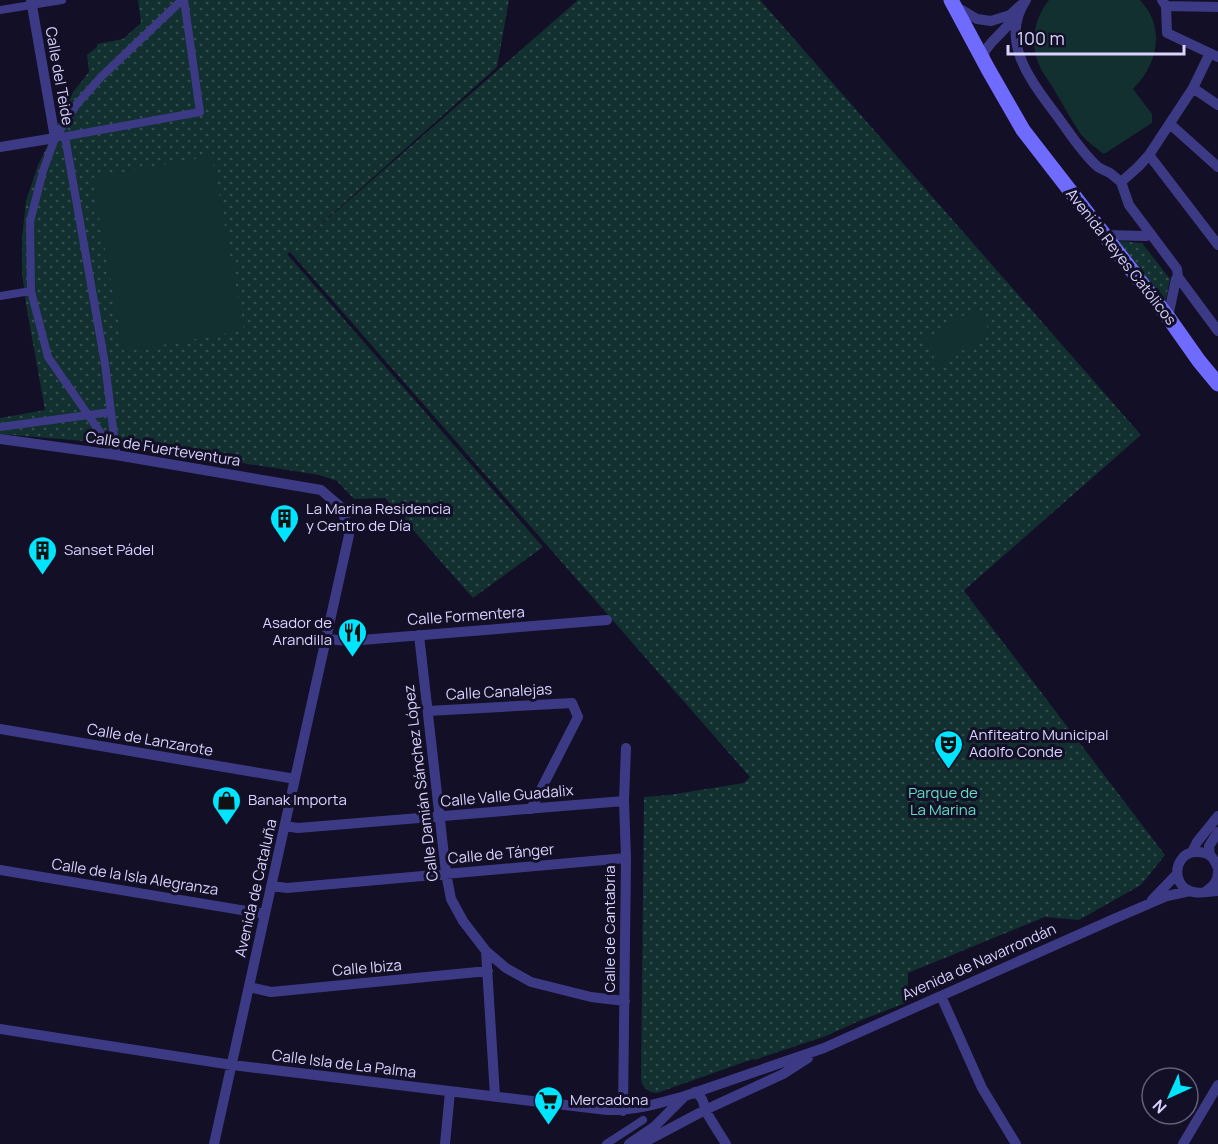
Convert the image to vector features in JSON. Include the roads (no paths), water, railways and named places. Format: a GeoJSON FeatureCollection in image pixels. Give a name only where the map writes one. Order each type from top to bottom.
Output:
{"type":"FeatureCollection","features":[{"type":"Feature","properties":{"kind":"main road","name":"Avenida Reyes Católicos"},"geometry":{"type":"LineString","coordinates":[[953,3],[1023,130],[1218,384]]}},
{"type":"Feature","properties":{"kind":"street"},"geometry":{"type":"LineString","coordinates":[[0,10],[31,2],[62,0]]}},
{"type":"Feature","properties":{"kind":"street"},"geometry":{"type":"LineString","coordinates":[[116,455],[48,357],[31,291],[30,222],[43,171],[77,104],[101,77],[183,0]]}},
{"type":"Feature","properties":{"kind":"street"},"geometry":{"type":"LineString","coordinates":[[60,137],[200,112],[183,0]]}},
{"type":"Feature","properties":{"kind":"street"},"geometry":{"type":"LineString","coordinates":[[953,3],[977,19],[991,21],[1010,15],[1024,1]]}},
{"type":"Feature","properties":{"kind":"street"},"geometry":{"type":"LineString","coordinates":[[983,61],[985,51],[1011,24],[1024,1]]}},
{"type":"Feature","properties":{"kind":"street","name":"Calle del Teide"},"geometry":{"type":"LineString","coordinates":[[0,147],[60,137],[31,2]]}},
{"type":"Feature","properties":{"kind":"street"},"geometry":{"type":"LineString","coordinates":[[1121,182],[1149,155],[1214,55],[1167,33],[1164,3],[1218,3]]}},
{"type":"Feature","properties":{"kind":"street"},"geometry":{"type":"LineString","coordinates":[[1018,14],[1015,28],[1016,45],[1021,62],[1035,86],[1080,147],[1098,167],[1121,182],[1129,205],[1177,269],[1178,277],[1218,331]]}},
{"type":"Feature","properties":{"kind":"street"},"geometry":{"type":"LineString","coordinates":[[1193,88],[1218,105]]}},
{"type":"Feature","properties":{"kind":"street"},"geometry":{"type":"LineString","coordinates":[[1170,124],[1218,167]]}},
{"type":"Feature","properties":{"kind":"street"},"geometry":{"type":"LineString","coordinates":[[60,137],[105,364],[116,455]]}},
{"type":"Feature","properties":{"kind":"street"},"geometry":{"type":"LineString","coordinates":[[1149,155],[1218,246]]}},
{"type":"Feature","properties":{"kind":"street"},"geometry":{"type":"LineString","coordinates":[[1104,235],[1146,236],[1151,234]]}},
{"type":"Feature","properties":{"kind":"street"},"geometry":{"type":"LineString","coordinates":[[1168,317],[1178,277]]}},
{"type":"Feature","properties":{"kind":"street"},"geometry":{"type":"LineString","coordinates":[[0,296],[31,291]]}},
{"type":"Feature","properties":{"kind":"street"},"geometry":{"type":"LineString","coordinates":[[0,427],[111,412]]}},
{"type":"Feature","properties":{"kind":"street","name":"Calle de Fuerteventura"},"geometry":{"type":"LineString","coordinates":[[0,439],[116,455],[321,490]]}},
{"type":"Feature","properties":{"kind":"street","name":"Avenida de Cataluña"},"geometry":{"type":"LineString","coordinates":[[214,1144],[350,535],[342,508],[321,490]]}},
{"type":"Feature","properties":{"kind":"street","name":"Calle Formentera"},"geometry":{"type":"LineString","coordinates":[[327,639],[349,641],[607,620]]}},
{"type":"Feature","properties":{"kind":"street","name":"Calle Damián Sánchez López"},"geometry":{"type":"LineString","coordinates":[[419,635],[446,873],[451,899],[463,921],[486,951],[506,968],[531,982],[591,997],[625,1001]]}},
{"type":"Feature","properties":{"kind":"street","name":"Calle Canalejas"},"geometry":{"type":"LineString","coordinates":[[428,711],[572,703],[578,717],[531,809]]}},
{"type":"Feature","properties":{"kind":"street","name":"Calle de Lanzarote"},"geometry":{"type":"LineString","coordinates":[[0,729],[295,780]]}},
{"type":"Feature","properties":{"kind":"street","name":"Calle de Cantabria"},"geometry":{"type":"LineString","coordinates":[[623,1111],[626,748]]}},
{"type":"Feature","properties":{"kind":"street","name":"Calle Valle Guadalix"},"geometry":{"type":"LineString","coordinates":[[285,826],[298,828],[624,801]]}},
{"type":"Feature","properties":{"kind":"street"},"geometry":{"type":"LineString","coordinates":[[1218,816],[1197,842],[1192,852],[1181,860],[1177,870],[1182,886],[1190,891],[1198,893],[1218,891]]}},
{"type":"Feature","properties":{"kind":"street"},"geometry":{"type":"LineString","coordinates":[[1210,856],[1209,846],[1218,832]]}},
{"type":"Feature","properties":{"kind":"street"},"geometry":{"type":"LineString","coordinates":[[1192,852],[1202,852],[1210,856],[1218,870],[1218,878],[1214,885],[1205,892]]}},
{"type":"Feature","properties":{"kind":"street","name":"Calle de Tánger"},"geometry":{"type":"LineString","coordinates":[[272,886],[287,888],[626,858]]}},
{"type":"Feature","properties":{"kind":"street","name":"Calle de la Isla Alegranza"},"geometry":{"type":"LineString","coordinates":[[0,870],[265,914]]}},
{"type":"Feature","properties":{"kind":"street","name":"Avenida de Navarrondán"},"geometry":{"type":"LineString","coordinates":[[1147,904],[1177,874]]}},
{"type":"Feature","properties":{"kind":"street","name":"Avenida de Navarrondán"},"geometry":{"type":"LineString","coordinates":[[629,1144],[654,1127],[686,1097],[824,1048],[1147,904],[1167,896],[1190,891]]}},
{"type":"Feature","properties":{"kind":"street"},"geometry":{"type":"LineString","coordinates":[[486,951],[495,1096]]}},
{"type":"Feature","properties":{"kind":"street","name":"Calle Ibiza"},"geometry":{"type":"LineString","coordinates":[[249,987],[271,992],[488,971]]}},
{"type":"Feature","properties":{"kind":"street"},"geometry":{"type":"LineString","coordinates":[[941,996],[982,1088],[1016,1144]]}},
{"type":"Feature","properties":{"kind":"street","name":"Calle Isla de La Palma"},"geometry":{"type":"LineString","coordinates":[[0,1029],[232,1065],[607,1110],[623,1111],[686,1097]]}},
{"type":"Feature","properties":{"kind":"street","name":"Avenida de Navarrondán"},"geometry":{"type":"LineString","coordinates":[[640,1144],[705,1110],[783,1074],[824,1048]]}},
{"type":"Feature","properties":{"kind":"street"},"geometry":{"type":"LineString","coordinates":[[1183,1144],[1218,1086]]}},
{"type":"Feature","properties":{"kind":"street"},"geometry":{"type":"LineString","coordinates":[[445,1144],[450,1092]]}},
{"type":"Feature","properties":{"kind":"street"},"geometry":{"type":"LineString","coordinates":[[720,1134],[707,1122],[683,1116],[679,1109],[686,1097],[702,1096],[705,1110],[720,1134],[726,1144]]}},
{"type":"Feature","properties":{"kind":"street"},"geometry":{"type":"LineString","coordinates":[[606,1144],[644,1120]]}},
{"type":"Feature","properties":{"kind":"place","name":"La Marina Residencia y Centro de Día"},"geometry":{"type":"Point","coordinates":[285,544]}},
{"type":"Feature","properties":{"kind":"place","name":"Sanset Pádel"},"geometry":{"type":"Point","coordinates":[43,576]}},
{"type":"Feature","properties":{"kind":"place","name":"Asador de Arandilla"},"geometry":{"type":"Point","coordinates":[353,658]}},
{"type":"Feature","properties":{"kind":"place","name":"Anfiteatro Municipal Adolfo Conde"},"geometry":{"type":"Point","coordinates":[948,770]}},
{"type":"Feature","properties":{"kind":"place","name":"Banak Importa"},"geometry":{"type":"Point","coordinates":[227,826]}},
{"type":"Feature","properties":{"kind":"place","name":"Mercadona"},"geometry":{"type":"Point","coordinates":[549,1126]}},
{"type":"Feature","properties":{"kind":"park label","name":"Parque de La Marina"},"geometry":{"type":"Point","coordinates":[943,802]}}]}
